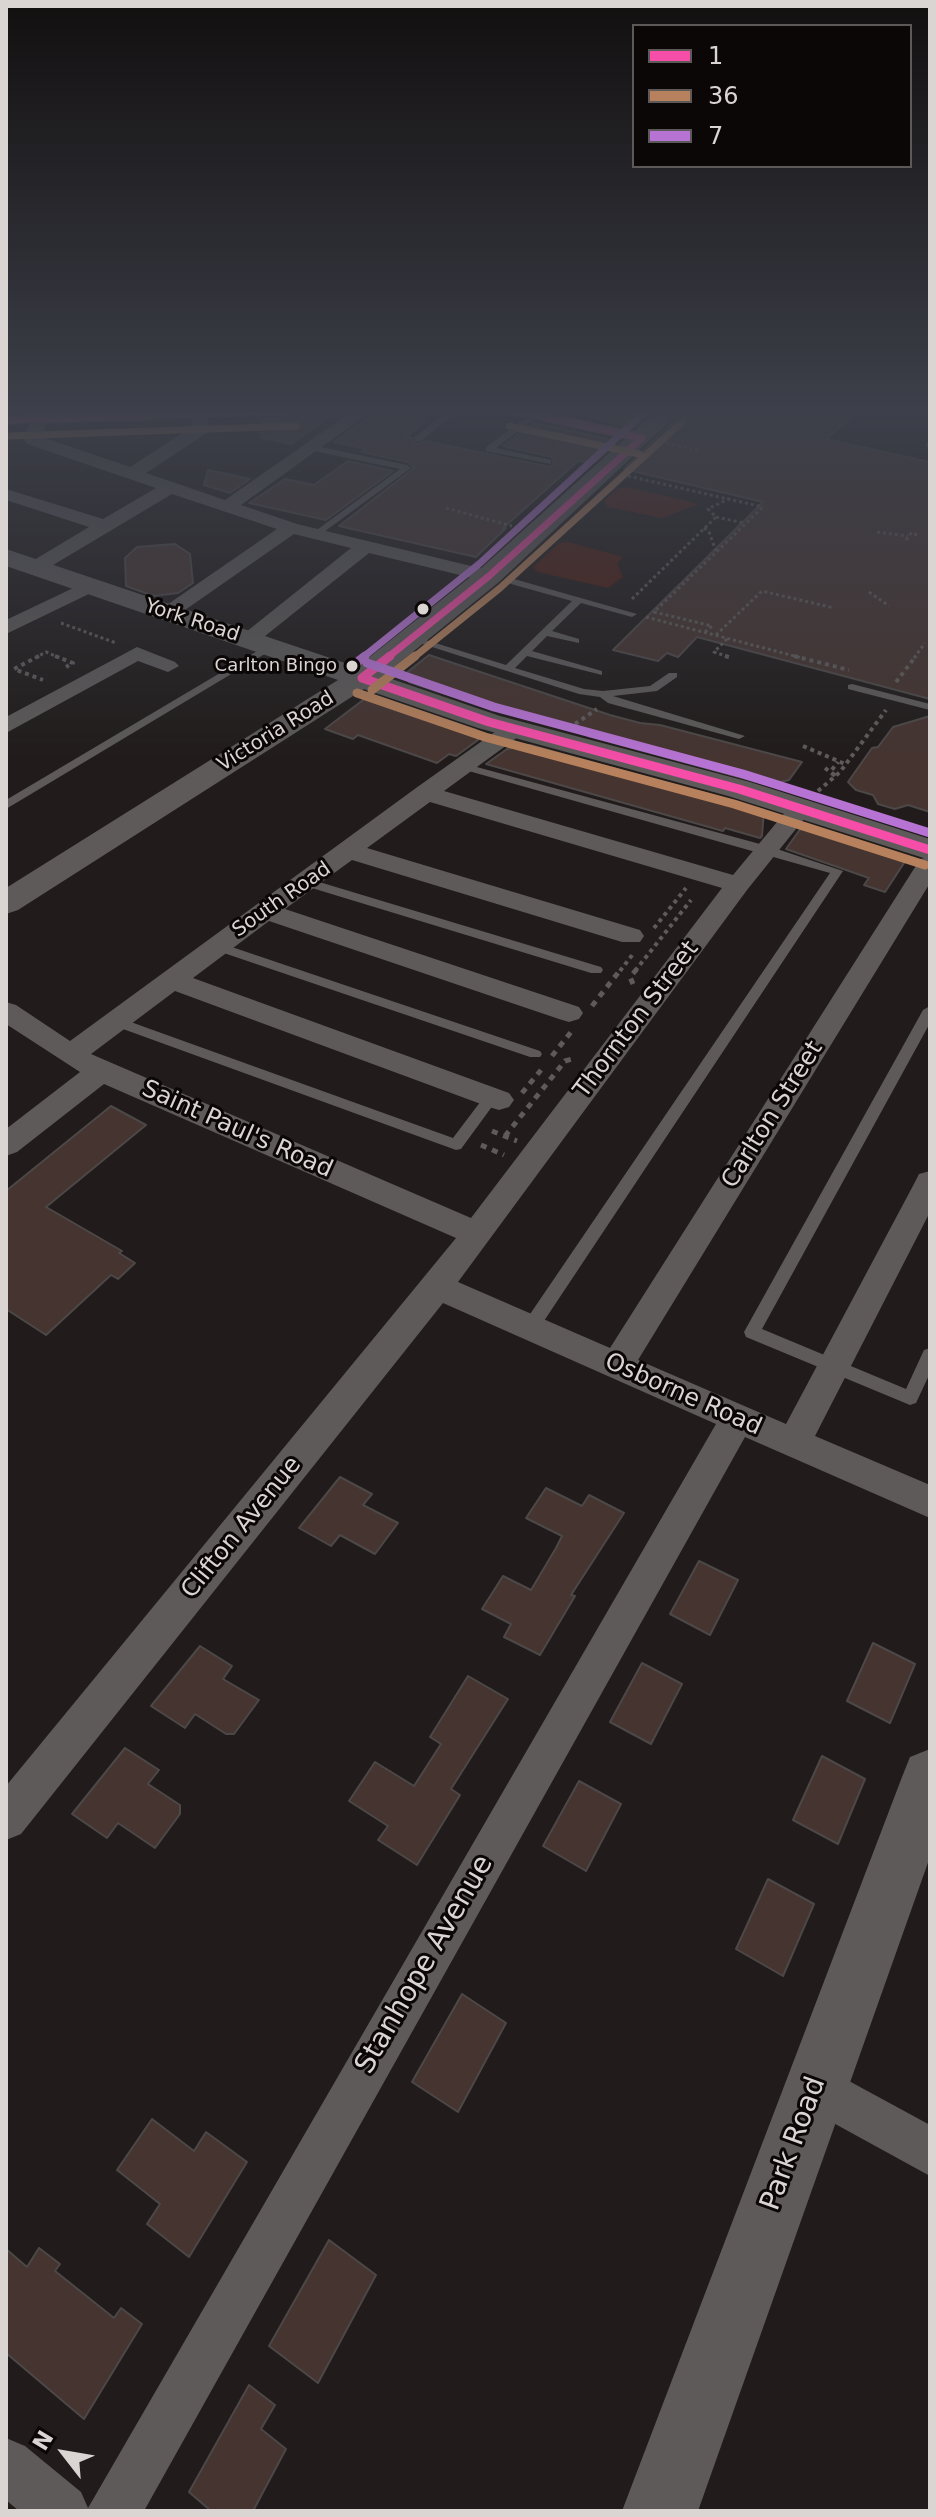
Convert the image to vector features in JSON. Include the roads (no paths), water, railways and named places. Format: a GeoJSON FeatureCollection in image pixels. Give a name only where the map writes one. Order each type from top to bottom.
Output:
{"type":"FeatureCollection","features":[{"type":"Feature","properties":{"kind":"street"},"geometry":{"type":"LineString","coordinates":[[36,567],[102,527]]}},
{"type":"Feature","properties":{"kind":"street","name":"Victoria Road"},"geometry":{"type":"LineString","coordinates":[[6,903],[362,678],[412,639],[501,579],[550,527]]}},
{"type":"Feature","properties":{"kind":"street"},"geometry":{"type":"LineString","coordinates":[[168,613],[291,528],[501,579]]}},
{"type":"Feature","properties":{"kind":"street"},"geometry":{"type":"LineString","coordinates":[[258,643],[365,546]]}},
{"type":"Feature","properties":{"kind":"street","name":"York Road"},"geometry":{"type":"LineString","coordinates":[[6,557],[362,678],[504,737],[556,739],[792,820],[930,850]]}},
{"type":"Feature","properties":{"kind":"street"},"geometry":{"type":"LineString","coordinates":[[6,628],[88,587]]}},
{"type":"Feature","properties":{"kind":"street"},"geometry":{"type":"LineString","coordinates":[[6,726],[137,653],[168,666]]}},
{"type":"Feature","properties":{"kind":"street","name":"South Road"},"geometry":{"type":"LineString","coordinates":[[70,1055],[504,737]]}},
{"type":"Feature","properties":{"kind":"street"},"geometry":{"type":"LineString","coordinates":[[424,793],[738,885]]}},
{"type":"Feature","properties":{"kind":"street","name":"Thornton Street"},"geometry":{"type":"LineString","coordinates":[[475,1233],[738,885],[792,820]]}},
{"type":"Feature","properties":{"kind":"street"},"geometry":{"type":"LineString","coordinates":[[350,851],[631,936]]}},
{"type":"Feature","properties":{"kind":"street","name":"Carlton Street"},"geometry":{"type":"LineString","coordinates":[[617,1365],[929,864]]}},
{"type":"Feature","properties":{"kind":"street"},"geometry":{"type":"LineString","coordinates":[[265,911],[569,1013]]}},
{"type":"Feature","properties":{"kind":"street"},"geometry":{"type":"LineString","coordinates":[[172,980],[496,1098]]}},
{"type":"Feature","properties":{"kind":"street","name":"Saint Paul's Road"},"geometry":{"type":"LineString","coordinates":[[6,1011],[70,1055],[101,1071],[475,1233]]}},
{"type":"Feature","properties":{"kind":"street"},"geometry":{"type":"LineString","coordinates":[[6,1145],[101,1071]]}},
{"type":"Feature","properties":{"kind":"street"},"geometry":{"type":"LineString","coordinates":[[794,1443],[930,1182]]}},
{"type":"Feature","properties":{"kind":"street","name":"Clifton Avenue"},"geometry":{"type":"LineString","coordinates":[[6,1819],[437,1287],[475,1233]]}},
{"type":"Feature","properties":{"kind":"street","name":"Osborne Road"},"geometry":{"type":"LineString","coordinates":[[437,1287],[930,1502]]}},
{"type":"Feature","properties":{"kind":"street","name":"Stanhope Avenue"},"geometry":{"type":"LineString","coordinates":[[114,2511],[737,1419]]}},
{"type":"Feature","properties":{"kind":"street","name":"Park Road"},"geometry":{"type":"LineString","coordinates":[[660,2511],[930,1777]]}},
{"type":"Feature","properties":{"kind":"street"},"geometry":{"type":"LineString","coordinates":[[814,2086],[930,2152]]}},
{"type":"Feature","properties":{"kind":"street"},"geometry":{"type":"LineString","coordinates":[[6,2465],[56,2509]]}},
{"type":"Feature","properties":{"kind":"lane"},"geometry":{"type":"LineString","coordinates":[[317,534],[326,527]]}},
{"type":"Feature","properties":{"kind":"lane"},"geometry":{"type":"LineString","coordinates":[[501,579],[632,614]]}},
{"type":"Feature","properties":{"kind":"lane"},"geometry":{"type":"LineString","coordinates":[[510,667],[579,599]]}},
{"type":"Feature","properties":{"kind":"lane"},"geometry":{"type":"LineString","coordinates":[[547,633],[575,641]]}},
{"type":"Feature","properties":{"kind":"lane"},"geometry":{"type":"LineString","coordinates":[[412,639],[739,736]]}},
{"type":"Feature","properties":{"kind":"lane"},"geometry":{"type":"LineString","coordinates":[[6,805],[258,643]]}},
{"type":"Feature","properties":{"kind":"lane"},"geometry":{"type":"LineString","coordinates":[[525,652],[598,673]]}},
{"type":"Feature","properties":{"kind":"lane"},"geometry":{"type":"LineString","coordinates":[[608,698],[653,689],[673,675]]}},
{"type":"Feature","properties":{"kind":"lane"},"geometry":{"type":"LineString","coordinates":[[852,687],[930,707]]}},
{"type":"Feature","properties":{"kind":"lane"},"geometry":{"type":"LineString","coordinates":[[662,715],[675,703]]}},
{"type":"Feature","properties":{"kind":"lane"},"geometry":{"type":"LineString","coordinates":[[462,766],[837,871],[530,1328]]}},
{"type":"Feature","properties":{"kind":"lane"},"geometry":{"type":"LineString","coordinates":[[306,882],[596,970]]}},
{"type":"Feature","properties":{"kind":"lane"},"geometry":{"type":"LineString","coordinates":[[217,946],[535,1054]]}},
{"type":"Feature","properties":{"kind":"lane"},"geometry":{"type":"LineString","coordinates":[[930,1010],[752,1332],[910,1398],[930,1355]]}},
{"type":"Feature","properties":{"kind":"lane"},"geometry":{"type":"LineString","coordinates":[[128,1026],[456,1145],[496,1098]]}},
{"type":"Feature","properties":{"kind":"place","name":"Carlton Bingo"},"geometry":{"type":"Point","coordinates":[352,666]}}]}
